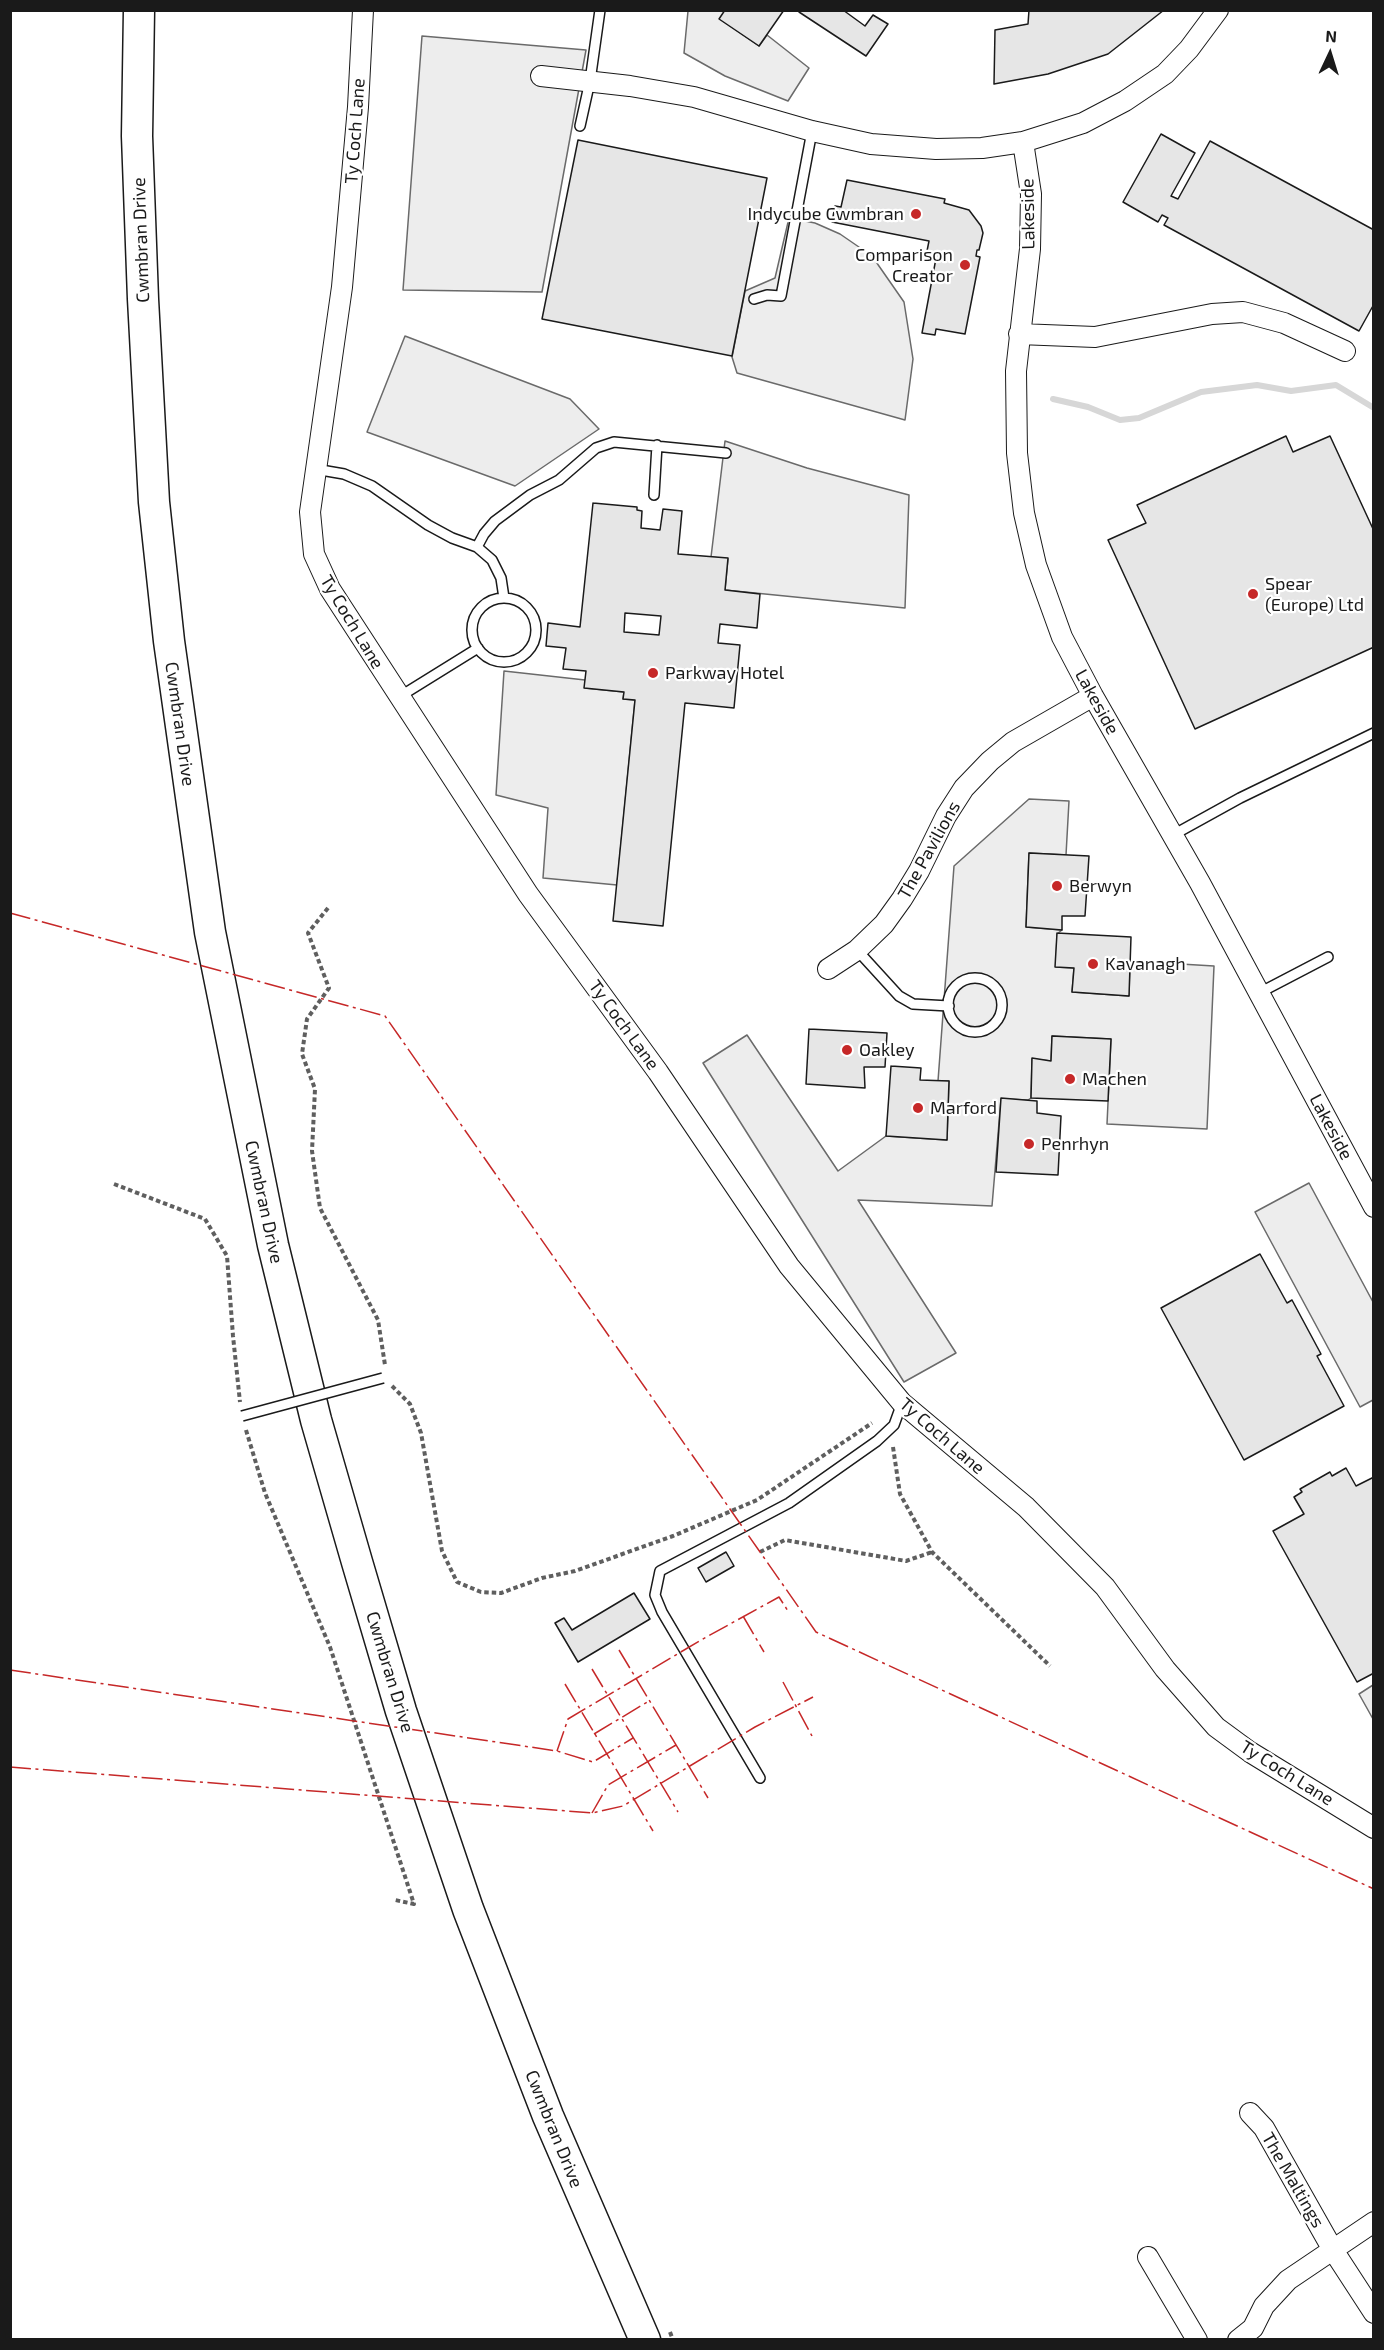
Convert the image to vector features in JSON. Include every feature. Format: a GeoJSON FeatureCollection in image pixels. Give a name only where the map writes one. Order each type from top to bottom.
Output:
{"type":"FeatureCollection","features":[{"type":"Feature","properties":{"kind":"main road","name":"Cwmbran Drive"},"geometry":{"type":"LineString","coordinates":[[139,10],[137,136],[143,300],[154,502],[169,641],[210,932],[273,1245],[316,1420],[360,1573],[401,1711],[465,1898],[548,2116],[657,2335]]}},
{"type":"Feature","properties":{"kind":"street","name":"Ty Coch Lane"},"geometry":{"type":"LineString","coordinates":[[363,10],[358,107],[342,287],[310,512],[314,554],[330,589],[528,894],[658,1071],[789,1266],[902,1403],[1026,1507],[1097,1579],[1165,1669],[1216,1727],[1250,1752],[1374,1828]]}},
{"type":"Feature","properties":{"kind":"street"},"geometry":{"type":"LineString","coordinates":[[541,76],[591,81],[694,98],[812,131],[871,144],[936,149],[982,148],[1023,142],[1083,123],[1125,101],[1165,74],[1189,50],[1218,10]]}},
{"type":"Feature","properties":{"kind":"street","name":"Lakeside"},"geometry":{"type":"LineString","coordinates":[[1023,142],[1032,194],[1030,249],[1019,334],[1016,379],[1017,453],[1024,513],[1036,565],[1062,637],[1093,696],[1173,835],[1374,1207]]}},
{"type":"Feature","properties":{"kind":"street"},"geometry":{"type":"LineString","coordinates":[[1019,334],[1095,337],[1212,314],[1243,312],[1284,323],[1346,351]]}},
{"type":"Feature","properties":{"kind":"street","name":"The Pavilions"},"geometry":{"type":"LineString","coordinates":[[828,969],[857,950],[884,924],[919,871],[946,816],[964,788],[1013,742],[1093,696]]}},
{"type":"Feature","properties":{"kind":"street","name":"The Maltings"},"geometry":{"type":"LineString","coordinates":[[1251,2113],[1264,2128],[1333,2250],[1374,2313]]}},
{"type":"Feature","properties":{"kind":"street","name":"The Maltings"},"geometry":{"type":"LineString","coordinates":[[1238,2340],[1253,2328],[1264,2306],[1288,2280],[1374,2222]]}},
{"type":"Feature","properties":{"kind":"street"},"geometry":{"type":"LineString","coordinates":[[1148,2257],[1197,2340]]}},
{"type":"Feature","properties":{"kind":"lane"},"geometry":{"type":"LineString","coordinates":[[580,126],[591,81],[600,10]]}},
{"type":"Feature","properties":{"kind":"lane"},"geometry":{"type":"LineString","coordinates":[[754,299],[767,295],[781,296],[812,131]]}},
{"type":"Feature","properties":{"kind":"lane"},"geometry":{"type":"LineString","coordinates":[[477,547],[495,521],[530,495],[559,480],[596,448],[614,442],[726,453]]}},
{"type":"Feature","properties":{"kind":"lane"},"geometry":{"type":"LineString","coordinates":[[654,495],[657,445]]}},
{"type":"Feature","properties":{"kind":"lane"},"geometry":{"type":"LineString","coordinates":[[315,469],[344,474],[372,486],[428,525],[452,538],[477,547],[492,560],[501,578],[504,598]]}},
{"type":"Feature","properties":{"kind":"lane"},"geometry":{"type":"LineString","coordinates":[[504,598],[514,599],[530,611],[535,620],[535,640],[523,656],[504,662],[485,655],[478,648],[472,630],[478,611],[486,604],[504,598]]}},
{"type":"Feature","properties":{"kind":"lane"},"geometry":{"type":"LineString","coordinates":[[399,697],[478,648]]}},
{"type":"Feature","properties":{"kind":"lane"},"geometry":{"type":"LineString","coordinates":[[1173,835],[1240,798],[1374,733]]}},
{"type":"Feature","properties":{"kind":"lane"},"geometry":{"type":"LineString","coordinates":[[857,950],[898,996],[913,1004],[949,1006]]}},
{"type":"Feature","properties":{"kind":"lane"},"geometry":{"type":"LineString","coordinates":[[1259,993],[1328,957]]}},
{"type":"Feature","properties":{"kind":"lane"},"geometry":{"type":"LineString","coordinates":[[972,978],[991,983],[1002,999],[999,1018],[993,1025],[974,1032],[965,1030],[957,1024],[951,1016],[949,1006],[950,997],[955,988],[972,978]]}},
{"type":"Feature","properties":{"kind":"lane"},"geometry":{"type":"LineString","coordinates":[[242,1416],[383,1378]]}},
{"type":"Feature","properties":{"kind":"lane"},"geometry":{"type":"LineString","coordinates":[[760,1778],[662,1612],[655,1595],[660,1571],[789,1503],[877,1441],[894,1425],[902,1403]]}},
{"type":"Feature","properties":{"kind":"path"},"geometry":{"type":"LineString","coordinates":[[328,908],[308,933],[329,988],[307,1019],[302,1054],[315,1089],[312,1151],[320,1208],[378,1320],[385,1362],[383,1378],[410,1404],[421,1433],[442,1551],[457,1582],[481,1592],[501,1593],[543,1578],[575,1571],[673,1536],[757,1500],[872,1423],[886,1411],[902,1403]]}},
{"type":"Feature","properties":{"kind":"path"},"geometry":{"type":"LineString","coordinates":[[114,1184],[205,1219],[227,1256],[242,1416],[265,1493],[330,1647],[414,1904],[395,1900]]}},
{"type":"Feature","properties":{"kind":"path"},"geometry":{"type":"LineString","coordinates":[[894,1425],[893,1451],[900,1494],[932,1552],[1050,1666]]}},
{"type":"Feature","properties":{"kind":"path"},"geometry":{"type":"LineString","coordinates":[[760,1552],[786,1540],[906,1561],[932,1552]]}},
{"type":"Feature","properties":{"kind":"path"},"geometry":{"type":"LineString","coordinates":[[657,2335],[673,2340]]}},
{"type":"Feature","properties":{"kind":"shaded area"},"geometry":{"type":"Polygon","coordinates":[[[688,11],[725,11],[720,19],[759,46],[767,35],[809,68],[788,101],[725,76],[684,53],[688,11]]]}},
{"type":"Feature","properties":{"kind":"shaded area"},"geometry":{"type":"Polygon","coordinates":[[[422,36],[586,50],[542,292],[403,290],[422,36]]]}},
{"type":"Feature","properties":{"kind":"shaded area"},"geometry":{"type":"Polygon","coordinates":[[[789,218],[815,223],[840,234],[872,256],[904,302],[913,359],[905,420],[737,373],[732,357],[745,291],[775,278],[789,218]]]}},
{"type":"Feature","properties":{"kind":"shaded area"},"geometry":{"type":"Polygon","coordinates":[[[405,336],[570,399],[599,429],[515,486],[367,432],[405,336]]]}},
{"type":"Feature","properties":{"kind":"shaded area"},"geometry":{"type":"Polygon","coordinates":[[[725,441],[807,468],[909,495],[905,608],[725,590],[728,559],[711,557],[725,441]]]}},
{"type":"Feature","properties":{"kind":"shaded area"},"geometry":{"type":"Polygon","coordinates":[[[504,671],[585,680],[585,688],[624,692],[623,699],[635,700],[617,885],[543,878],[548,808],[496,795],[504,671]]]}},
{"type":"Feature","properties":{"kind":"shaded area"},"geometry":{"type":"Polygon","coordinates":[[[1029,799],[1069,801],[1066,855],[1029,853],[1026,927],[1062,930],[1057,934],[1056,967],[1074,968],[1072,992],[1129,996],[1130,961],[1214,966],[1207,1129],[1107,1124],[1111,1039],[1052,1036],[1051,1061],[1032,1059],[1031,1098],[1028,1100],[1001,1099],[992,1206],[858,1200],[956,1353],[904,1382],[703,1063],[747,1035],[838,1171],[886,1136],[947,1140],[949,1081],[938,1081],[954,866],[1029,799]]]}},
{"type":"Feature","properties":{"kind":"shaded area"},"geometry":{"type":"Polygon","coordinates":[[[1309,1183],[1373,1302],[1373,1400],[1360,1407],[1255,1212],[1309,1183]]]}},
{"type":"Feature","properties":{"kind":"shaded area"},"geometry":{"type":"Polygon","coordinates":[[[1373,1685],[1373,1719],[1359,1694],[1373,1685]]]}},
{"type":"Feature","properties":{"kind":"building"},"geometry":{"type":"Polygon","coordinates":[[[725,10],[784,10],[759,46],[719,19],[725,10]]]}},
{"type":"Feature","properties":{"kind":"building"},"geometry":{"type":"Polygon","coordinates":[[[801,10],[843,10],[865,26],[873,15],[888,24],[866,56],[799,12],[801,10]]]}},
{"type":"Feature","properties":{"kind":"building"},"geometry":{"type":"Polygon","coordinates":[[[1029,10],[1164,10],[1108,54],[1048,74],[994,84],[995,30],[1028,24],[1029,10]]]}},
{"type":"Feature","properties":{"kind":"building"},"geometry":{"type":"Polygon","coordinates":[[[1161,134],[1195,153],[1171,196],[1178,199],[1210,141],[1374,230],[1374,304],[1359,331],[1164,225],[1168,218],[1162,215],[1158,222],[1123,202],[1161,134]]]}},
{"type":"Feature","properties":{"kind":"building"},"geometry":{"type":"Polygon","coordinates":[[[578,140],[767,178],[732,356],[542,319],[578,140]]]}},
{"type":"Feature","properties":{"kind":"building"},"geometry":{"type":"Polygon","coordinates":[[[847,180],[945,199],[944,203],[969,210],[981,226],[983,233],[979,250],[977,250],[976,256],[980,257],[965,334],[936,329],[935,335],[922,333],[937,253],[927,251],[929,241],[832,222],[835,206],[841,207],[847,180]]]}},
{"type":"Feature","properties":{"kind":"building","name":"Spear (Europe) Ltd"},"geometry":{"type":"Polygon","coordinates":[[[1286,436],[1293,452],[1330,436],[1374,531],[1374,647],[1195,729],[1108,540],[1146,523],[1137,505],[1286,436]]]}},
{"type":"Feature","properties":{"kind":"building"},"geometry":{"type":"Polygon","coordinates":[[[593,503],[637,507],[637,510],[642,511],[641,528],[660,530],[663,509],[682,511],[678,554],[728,558],[725,590],[760,594],[757,628],[720,624],[718,643],[740,645],[734,708],[685,703],[663,926],[613,921],[635,700],[623,699],[624,692],[584,688],[586,671],[563,669],[566,648],[546,646],[548,623],[580,627],[593,503]],[[625,613],[624,632],[659,635],[661,616],[625,613]]]}},
{"type":"Feature","properties":{"kind":"building","name":"Berwyn"},"geometry":{"type":"Polygon","coordinates":[[[1029,853],[1089,856],[1085,916],[1062,916],[1062,930],[1026,927],[1029,853]]]}},
{"type":"Feature","properties":{"kind":"building","name":"Kavanagh"},"geometry":{"type":"Polygon","coordinates":[[[1057,933],[1131,937],[1129,996],[1072,992],[1074,968],[1055,967],[1057,933]]]}},
{"type":"Feature","properties":{"kind":"building","name":"Oakley"},"geometry":{"type":"Polygon","coordinates":[[[809,1029],[887,1033],[885,1067],[864,1067],[865,1088],[806,1084],[809,1029]]]}},
{"type":"Feature","properties":{"kind":"building","name":"Machen"},"geometry":{"type":"Polygon","coordinates":[[[1052,1036],[1111,1039],[1108,1101],[1031,1098],[1032,1058],[1051,1061],[1052,1036]]]}},
{"type":"Feature","properties":{"kind":"building","name":"Marford"},"geometry":{"type":"Polygon","coordinates":[[[891,1066],[921,1068],[920,1080],[949,1081],[947,1140],[886,1136],[891,1066]]]}},
{"type":"Feature","properties":{"kind":"building","name":"Penrhyn"},"geometry":{"type":"Polygon","coordinates":[[[1001,1098],[1037,1101],[1037,1113],[1061,1116],[1058,1175],[996,1172],[1001,1098]]]}},
{"type":"Feature","properties":{"kind":"building"},"geometry":{"type":"Polygon","coordinates":[[[1260,1254],[1287,1303],[1292,1300],[1321,1354],[1317,1356],[1344,1406],[1244,1460],[1161,1308],[1260,1254]]]}},
{"type":"Feature","properties":{"kind":"building"},"geometry":{"type":"Polygon","coordinates":[[[1346,1468],[1356,1486],[1374,1477],[1374,1673],[1357,1682],[1273,1531],[1304,1514],[1294,1497],[1302,1492],[1300,1489],[1330,1472],[1332,1476],[1346,1468]]]}},
{"type":"Feature","properties":{"kind":"building"},"geometry":{"type":"Polygon","coordinates":[[[726,1552],[734,1566],[706,1582],[698,1568],[726,1552]]]}},
{"type":"Feature","properties":{"kind":"building"},"geometry":{"type":"Polygon","coordinates":[[[634,1593],[650,1619],[578,1662],[555,1623],[564,1618],[572,1630],[634,1593]]]}},
{"type":"Feature","properties":{"kind":"waterway"},"geometry":{"type":"LineString","coordinates":[[1053,399],[1088,407],[1120,420],[1139,418],[1201,392],[1257,385],[1291,391],[1336,385],[1374,408]]}},
{"type":"Feature","properties":{"kind":"power"},"geometry":{"type":"LineString","coordinates":[[10,913],[385,1016],[816,1632],[1374,1889]]}},
{"type":"Feature","properties":{"kind":"power"},"geometry":{"type":"LineString","coordinates":[[557,1751],[568,1719],[701,1640],[779,1597],[788,1611]]}},
{"type":"Feature","properties":{"kind":"power"},"geometry":{"type":"LineString","coordinates":[[743,1616],[764,1652]]}},
{"type":"Feature","properties":{"kind":"power"},"geometry":{"type":"LineString","coordinates":[[619,1650],[708,1798]]}},
{"type":"Feature","properties":{"kind":"power"},"geometry":{"type":"LineString","coordinates":[[592,1669],[678,1812]]}},
{"type":"Feature","properties":{"kind":"power"},"geometry":{"type":"LineString","coordinates":[[10,1670],[557,1751],[593,1762],[633,1738]]}},
{"type":"Feature","properties":{"kind":"power"},"geometry":{"type":"LineString","coordinates":[[783,1682],[812,1736]]}},
{"type":"Feature","properties":{"kind":"power"},"geometry":{"type":"LineString","coordinates":[[565,1684],[653,1831]]}},
{"type":"Feature","properties":{"kind":"power"},"geometry":{"type":"LineString","coordinates":[[10,1767],[592,1813],[623,1806],[755,1727],[813,1697]]}},
{"type":"Feature","properties":{"kind":"power"},"geometry":{"type":"LineString","coordinates":[[594,1734],[649,1701]]}},
{"type":"Feature","properties":{"kind":"power"},"geometry":{"type":"LineString","coordinates":[[592,1813],[608,1785],[676,1745]]}},
{"type":"Feature","properties":{"kind":"place","name":"Indycube Cwmbran"},"geometry":{"type":"Point","coordinates":[916,214]}},
{"type":"Feature","properties":{"kind":"place","name":"Comparison Creator"},"geometry":{"type":"Point","coordinates":[965,265]}},
{"type":"Feature","properties":{"kind":"place","name":"Spear (Europe) Ltd"},"geometry":{"type":"Point","coordinates":[1253,594]}},
{"type":"Feature","properties":{"kind":"place","name":"Parkway Hotel"},"geometry":{"type":"Point","coordinates":[653,673]}},
{"type":"Feature","properties":{"kind":"place","name":"Berwyn"},"geometry":{"type":"Point","coordinates":[1057,886]}},
{"type":"Feature","properties":{"kind":"place","name":"Kavanagh"},"geometry":{"type":"Point","coordinates":[1093,964]}},
{"type":"Feature","properties":{"kind":"place","name":"Oakley"},"geometry":{"type":"Point","coordinates":[847,1050]}},
{"type":"Feature","properties":{"kind":"place","name":"Machen"},"geometry":{"type":"Point","coordinates":[1070,1079]}},
{"type":"Feature","properties":{"kind":"place","name":"Marford"},"geometry":{"type":"Point","coordinates":[918,1108]}},
{"type":"Feature","properties":{"kind":"place","name":"Penrhyn"},"geometry":{"type":"Point","coordinates":[1029,1144]}}]}
